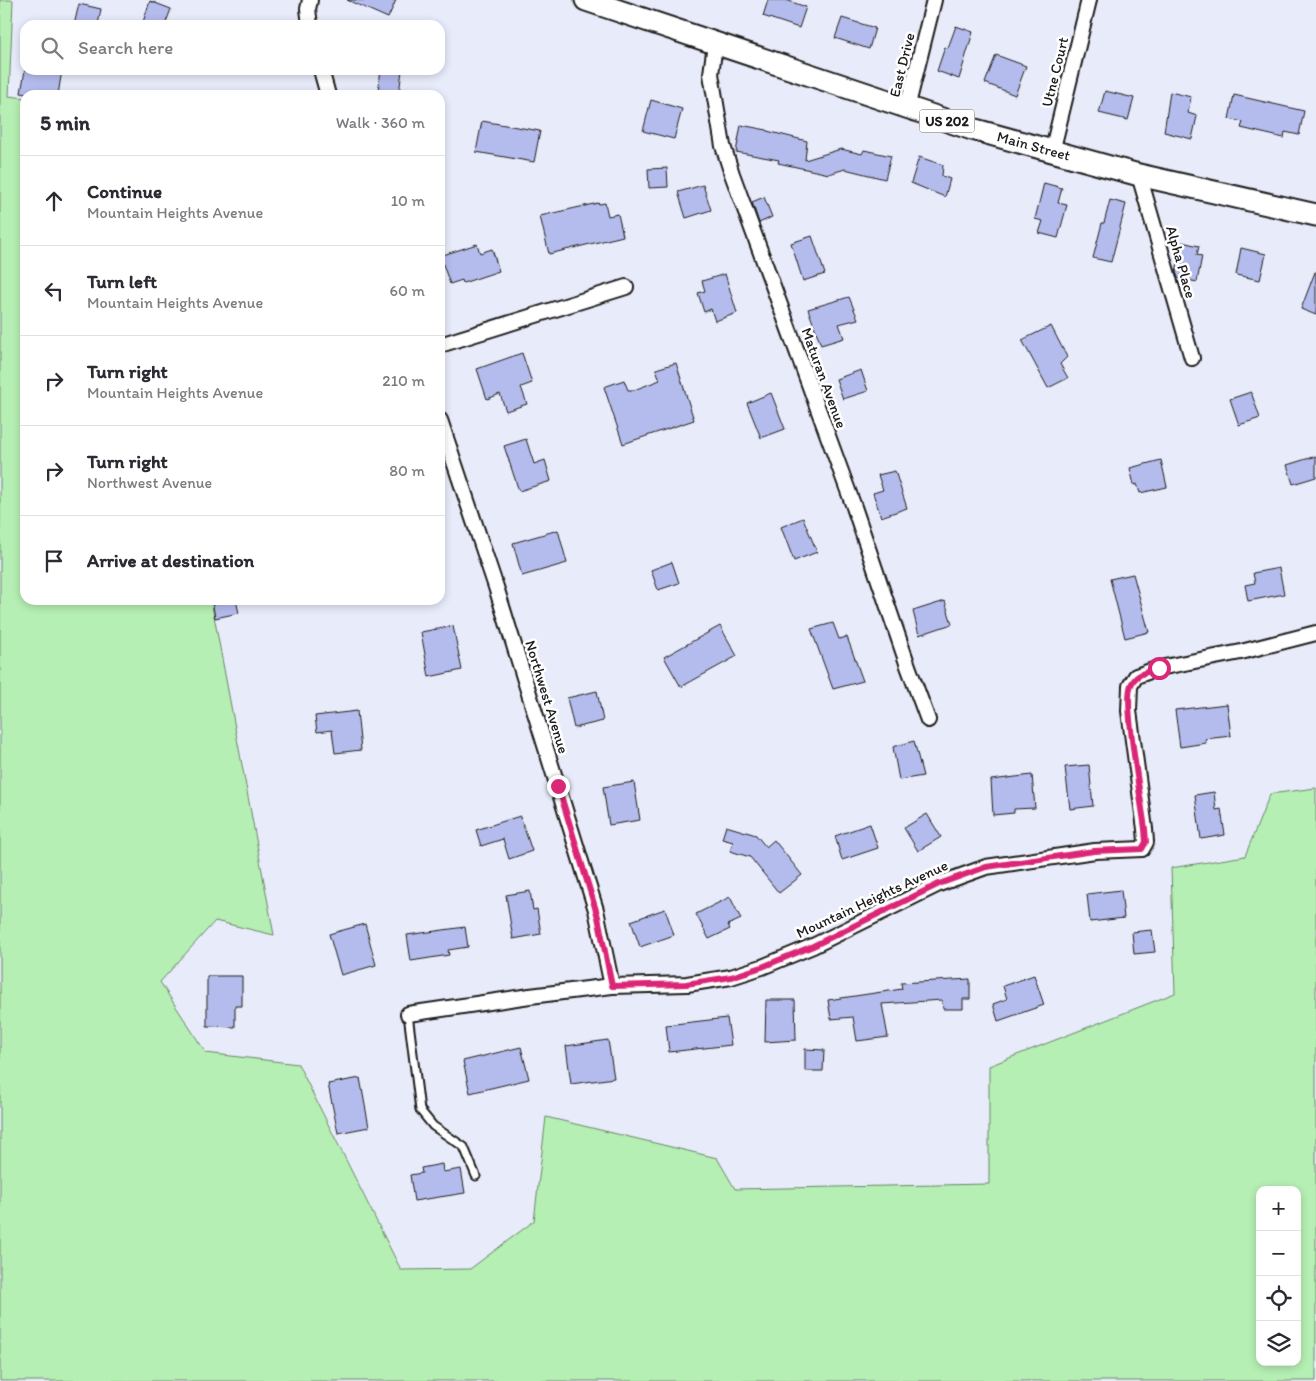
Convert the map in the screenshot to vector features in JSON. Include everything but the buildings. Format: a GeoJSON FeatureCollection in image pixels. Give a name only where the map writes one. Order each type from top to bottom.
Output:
{"type":"FeatureCollection","features":[{"type":"Feature","properties":{"kind":"main road","name":"Main Street"},"geometry":{"type":"LineString","coordinates":[[586,0],[972,129],[1139,175],[1316,215]]}},
{"type":"Feature","properties":{"kind":"street"},"geometry":{"type":"LineString","coordinates":[[309,20],[308,10],[310,0]]}},
{"type":"Feature","properties":{"kind":"street","name":"East Drive"},"geometry":{"type":"LineString","coordinates":[[907,108],[934,0]]}},
{"type":"Feature","properties":{"kind":"street","name":"Utne Court"},"geometry":{"type":"LineString","coordinates":[[1052,152],[1089,0]]}},
{"type":"Feature","properties":{"kind":"street","name":"Maturan Avenue"},"geometry":{"type":"LineString","coordinates":[[715,44],[711,74],[723,146],[854,507],[928,720]]}},
{"type":"Feature","properties":{"kind":"street"},"geometry":{"type":"LineString","coordinates":[[322,75],[326,90]]}},
{"type":"Feature","properties":{"kind":"street","name":"Alpha Place"},"geometry":{"type":"LineString","coordinates":[[1139,175],[1192,358]]}},
{"type":"Feature","properties":{"kind":"street"},"geometry":{"type":"LineString","coordinates":[[445,343],[626,287]]}},
{"type":"Feature","properties":{"kind":"street","name":"Northwest Avenue"},"geometry":{"type":"LineString","coordinates":[[445,435],[496,586],[598,917],[612,986]]}},
{"type":"Feature","properties":{"kind":"street","name":"Mountain Heights Avenue"},"geometry":{"type":"LineString","coordinates":[[408,1014],[612,986],[686,984],[731,977],[754,970],[813,946],[939,884],[986,867],[1094,851],[1142,849],[1146,842],[1145,829],[1129,711],[1130,686],[1136,676],[1159,668],[1241,652],[1316,633]]}},
{"type":"Feature","properties":{"kind":"lane"},"geometry":{"type":"LineString","coordinates":[[408,1014],[420,1110],[433,1126],[464,1147],[476,1176]]}},
{"type":"Feature","properties":{"kind":"green space"},"geometry":{"type":"Polygon","coordinates":[[[0,0],[13,0],[9,96],[20,97],[20,605],[212,605],[274,935],[215,921],[160,982],[206,1053],[298,1064],[401,1270],[470,1269],[534,1221],[546,1117],[717,1158],[735,1189],[989,1184],[989,1066],[1175,993],[1171,868],[1245,856],[1270,794],[1316,788],[1316,1381],[0,1381],[0,0]]]}},
{"type":"Feature","properties":{"kind":"route"},"geometry":{"type":"LineString","coordinates":[[558,786],[598,917],[612,986],[686,984],[731,977],[762,967],[813,946],[939,884],[986,867],[1094,851],[1142,849],[1146,842],[1129,711],[1130,686],[1136,676],[1159,668]]}}]}
